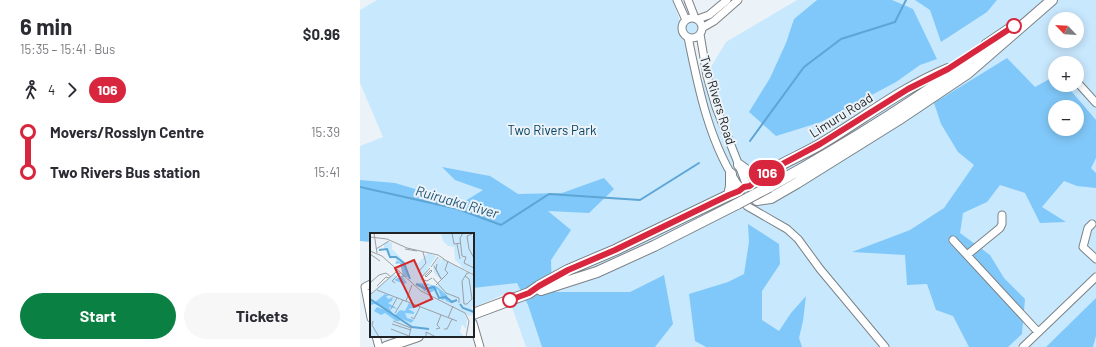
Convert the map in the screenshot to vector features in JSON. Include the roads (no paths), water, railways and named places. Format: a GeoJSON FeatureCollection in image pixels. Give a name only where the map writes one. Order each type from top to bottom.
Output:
{"type":"FeatureCollection","features":[{"type":"Feature","properties":{"kind":"main road","name":"Limuru Road"},"geometry":{"type":"LineString","coordinates":[[531,291],[534,292],[597,272],[654,246],[741,194],[765,182],[820,159],[903,108],[953,73],[1050,0]]}},
{"type":"Feature","properties":{"kind":"main road","name":"Limuru Road"},"geometry":{"type":"LineString","coordinates":[[741,194],[752,204],[757,200],[771,198],[898,120],[968,73],[1050,0]]}},
{"type":"Feature","properties":{"kind":"main road","name":"Limuru Road"},"geometry":{"type":"LineString","coordinates":[[474,314],[642,245],[765,182],[813,156],[902,102],[948,69],[1014,26]]}},
{"type":"Feature","properties":{"kind":"main road"},"geometry":{"type":"LineString","coordinates":[[737,161],[750,173],[765,182]]}},
{"type":"Feature","properties":{"kind":"main road"},"geometry":{"type":"LineString","coordinates":[[731,174],[731,186],[741,194],[755,189],[757,191],[757,200]]}},
{"type":"Feature","properties":{"kind":"main road"},"geometry":{"type":"LineString","coordinates":[[386,347],[412,341]]}},
{"type":"Feature","properties":{"kind":"street"},"geometry":{"type":"LineString","coordinates":[[677,0],[686,20]]}},
{"type":"Feature","properties":{"kind":"street"},"geometry":{"type":"LineString","coordinates":[[688,0],[696,19],[702,25],[701,31]]}},
{"type":"Feature","properties":{"kind":"street"},"geometry":{"type":"LineString","coordinates":[[727,0],[710,15],[696,19],[689,18],[686,20],[682,25],[683,33],[688,37],[694,37],[714,22],[738,0]]}},
{"type":"Feature","properties":{"kind":"street","name":"Two Rivers Road"},"geometry":{"type":"LineString","coordinates":[[701,31],[708,76],[716,107],[737,161],[741,194]]}},
{"type":"Feature","properties":{"kind":"street","name":"Two Rivers Road"},"geometry":{"type":"LineString","coordinates":[[688,37],[705,109],[725,163],[731,174]]}},
{"type":"Feature","properties":{"kind":"street"},"geometry":{"type":"LineString","coordinates":[[1084,89],[1096,102]]}},
{"type":"Feature","properties":{"kind":"street"},"geometry":{"type":"LineString","coordinates":[[725,163],[737,161]]}},
{"type":"Feature","properties":{"kind":"street"},"geometry":{"type":"LineString","coordinates":[[741,194],[798,239],[820,269],[885,347]]}},
{"type":"Feature","properties":{"kind":"street"},"geometry":{"type":"LineString","coordinates":[[967,255],[1000,228],[1002,224],[1002,215]]}},
{"type":"Feature","properties":{"kind":"street"},"geometry":{"type":"LineString","coordinates":[[1092,224],[1088,228],[1083,248],[1096,259]]}},
{"type":"Feature","properties":{"kind":"street"},"geometry":{"type":"LineString","coordinates":[[953,240],[1038,332]]}},
{"type":"Feature","properties":{"kind":"street"},"geometry":{"type":"LineString","coordinates":[[1023,347],[1096,277]]}},
{"type":"Feature","properties":{"kind":"street"},"geometry":{"type":"LineString","coordinates":[[370,285],[366,287],[366,290],[370,314]]}},
{"type":"Feature","properties":{"kind":"street"},"geometry":{"type":"LineString","coordinates":[[474,326],[480,347]]}},
{"type":"Feature","properties":{"kind":"street"},"geometry":{"type":"LineString","coordinates":[[376,337],[379,347]]}},
{"type":"Feature","properties":{"kind":"waterway","name":"Ruiruaka River"},"geometry":{"type":"LineString","coordinates":[[750,141],[804,67],[841,39],[895,22],[906,0]]}},
{"type":"Feature","properties":{"kind":"waterway","name":"Ruiruaka River"},"geometry":{"type":"LineString","coordinates":[[360,187],[458,209],[501,225],[549,194],[640,200],[699,163]]}},
{"type":"Feature","properties":{"kind":"park label","name":"Two Rivers Park"},"geometry":{"type":"Point","coordinates":[552,130]}}]}
